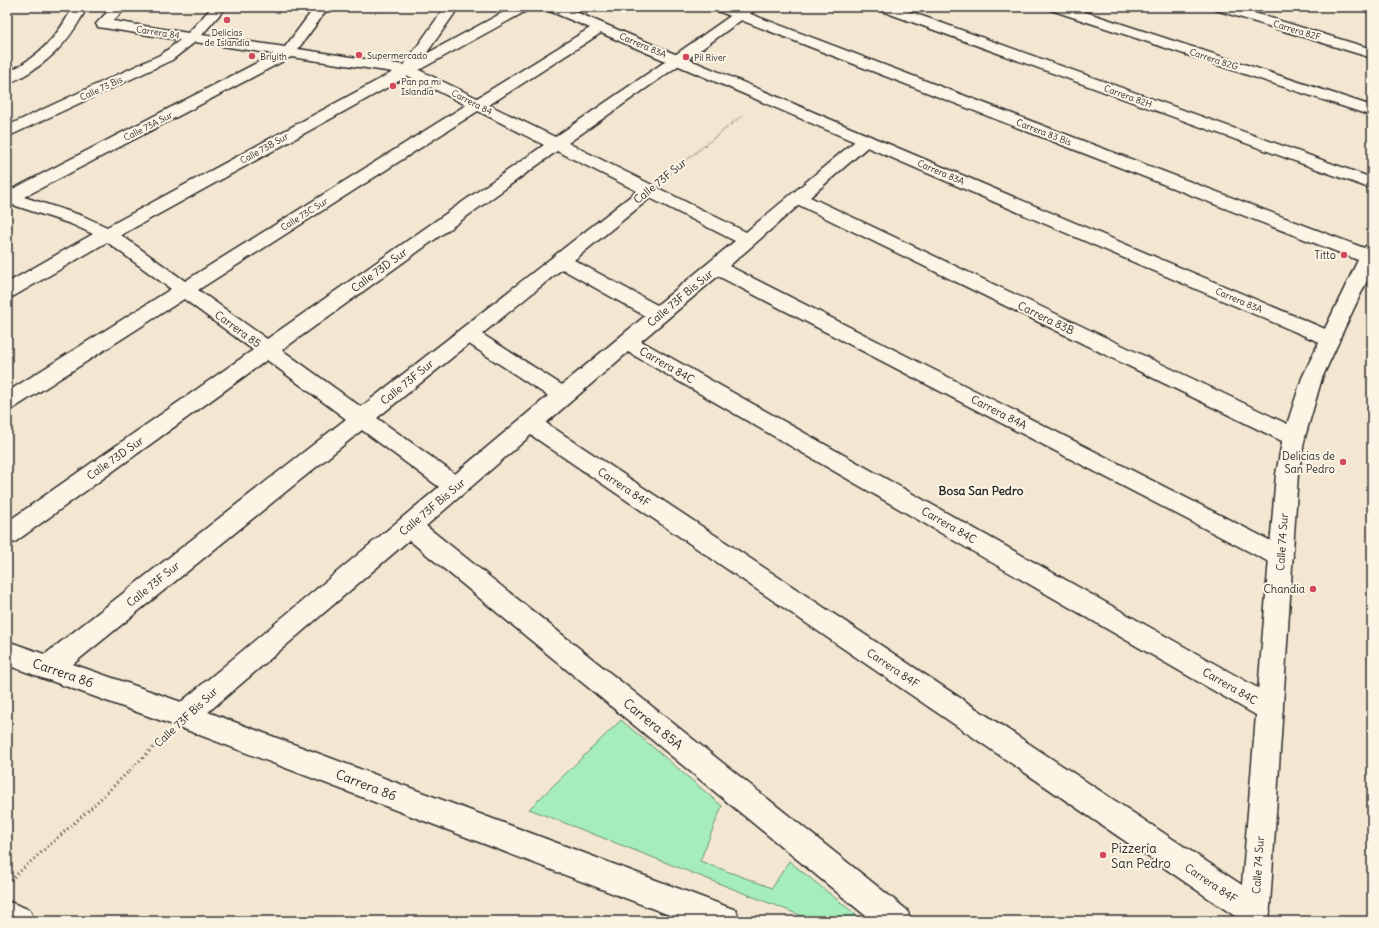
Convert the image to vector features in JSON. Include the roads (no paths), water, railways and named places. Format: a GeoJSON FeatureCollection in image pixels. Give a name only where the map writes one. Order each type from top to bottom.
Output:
{"type":"FeatureCollection","features":[{"type":"Feature","properties":{"kind":"street"},"geometry":{"type":"LineString","coordinates":[[7,79],[35,64],[55,46],[69,29],[80,7]]}},
{"type":"Feature","properties":{"kind":"street","name":"Carrera 84"},"geometry":{"type":"LineString","coordinates":[[120,7],[103,24],[408,70],[748,240]]}},
{"type":"Feature","properties":{"kind":"street","name":"Calle 73 Bis"},"geometry":{"type":"LineString","coordinates":[[7,132],[167,57],[180,49],[192,38],[219,7]]}},
{"type":"Feature","properties":{"kind":"street"},"geometry":{"type":"LineString","coordinates":[[289,52],[322,7]]}},
{"type":"Feature","properties":{"kind":"street"},"geometry":{"type":"LineString","coordinates":[[408,70],[452,7]]}},
{"type":"Feature","properties":{"kind":"street","name":"Calle 73B Sur"},"geometry":{"type":"LineString","coordinates":[[7,291],[108,234],[523,7]]}},
{"type":"Feature","properties":{"kind":"street","name":"Carrera 83A"},"geometry":{"type":"LineString","coordinates":[[552,7],[1330,339]]}},
{"type":"Feature","properties":{"kind":"street","name":"Carrera 83 Bis"},"geometry":{"type":"LineString","coordinates":[[720,7],[746,11],[1370,254]]}},
{"type":"Feature","properties":{"kind":"street","name":"Carrera 82H"},"geometry":{"type":"LineString","coordinates":[[884,7],[1372,184]]}},
{"type":"Feature","properties":{"kind":"street","name":"Carrera 82G"},"geometry":{"type":"LineString","coordinates":[[1056,7],[1372,111]]}},
{"type":"Feature","properties":{"kind":"street","name":"Carrera 82F"},"geometry":{"type":"LineString","coordinates":[[1221,7],[1372,54]]}},
{"type":"Feature","properties":{"kind":"street","name":"Calle 73D Sur"},"geometry":{"type":"LineString","coordinates":[[7,535],[556,144],[746,11]]}},
{"type":"Feature","properties":{"kind":"street","name":"Calle 73C Sur"},"geometry":{"type":"LineString","coordinates":[[7,402],[601,27]]}},
{"type":"Feature","properties":{"kind":"street","name":"Calle 73A Sur"},"geometry":{"type":"LineString","coordinates":[[8,198],[289,52]]}},
{"type":"Feature","properties":{"kind":"street","name":"Calle 73F Bis Sur"},"geometry":{"type":"LineString","coordinates":[[184,716],[866,140]]}},
{"type":"Feature","properties":{"kind":"street","name":"Calle 73F Sur"},"geometry":{"type":"LineString","coordinates":[[48,668],[649,190]]}},
{"type":"Feature","properties":{"kind":"street","name":"Carrera 85"},"geometry":{"type":"LineString","coordinates":[[8,198],[77,220],[108,234],[456,487]]}},
{"type":"Feature","properties":{"kind":"street","name":"Carrera 83B"},"geometry":{"type":"LineString","coordinates":[[798,198],[1294,437]]}},
{"type":"Feature","properties":{"kind":"street","name":"Calle 74 Sur"},"geometry":{"type":"LineString","coordinates":[[1254,916],[1287,474],[1294,437],[1312,378],[1370,254]]}},
{"type":"Feature","properties":{"kind":"street"},"geometry":{"type":"LineString","coordinates":[[560,260],[659,315]]}},
{"type":"Feature","properties":{"kind":"street","name":"Carrera 84A"},"geometry":{"type":"LineString","coordinates":[[716,267],[1281,557]]}},
{"type":"Feature","properties":{"kind":"street"},"geometry":{"type":"LineString","coordinates":[[468,334],[563,396]]}},
{"type":"Feature","properties":{"kind":"street","name":"Carrera 84C"},"geometry":{"type":"LineString","coordinates":[[627,342],[1270,709]]}},
{"type":"Feature","properties":{"kind":"street","name":"Carrera 84F"},"geometry":{"type":"LineString","coordinates":[[530,424],[1254,916]]}},
{"type":"Feature","properties":{"kind":"street","name":"Carrera 85A"},"geometry":{"type":"LineString","coordinates":[[409,526],[896,921]]}},
{"type":"Feature","properties":{"kind":"street","name":"Carrera 86"},"geometry":{"type":"LineString","coordinates":[[7,653],[184,716],[725,921]]}},
{"type":"Feature","properties":{"kind":"street"},"geometry":{"type":"LineString","coordinates":[[7,916],[18,921]]}},
{"type":"Feature","properties":{"kind":"place","name":"Delicias de Islandia"},"geometry":{"type":"Point","coordinates":[227,20]}},
{"type":"Feature","properties":{"kind":"place","name":"Supermercado"},"geometry":{"type":"Point","coordinates":[359,55]}},
{"type":"Feature","properties":{"kind":"place","name":"Briyith"},"geometry":{"type":"Point","coordinates":[252,56]}},
{"type":"Feature","properties":{"kind":"place","name":"Pil River"},"geometry":{"type":"Point","coordinates":[686,57]}},
{"type":"Feature","properties":{"kind":"place","name":"Pan pa mi Islandia"},"geometry":{"type":"Point","coordinates":[393,86]}},
{"type":"Feature","properties":{"kind":"place","name":"Titto"},"geometry":{"type":"Point","coordinates":[1344,255]}},
{"type":"Feature","properties":{"kind":"place","name":"Delicias de San Pedro"},"geometry":{"type":"Point","coordinates":[1343,462]}},
{"type":"Feature","properties":{"kind":"place","name":"Chandia"},"geometry":{"type":"Point","coordinates":[1313,589]}},
{"type":"Feature","properties":{"kind":"place","name":"Pizzería San Pedro"},"geometry":{"type":"Point","coordinates":[1103,855]}},
{"type":"Feature","properties":{"kind":"district","name":"Bosa San Pedro"},"geometry":{"type":"Point","coordinates":[981,490]}}]}
